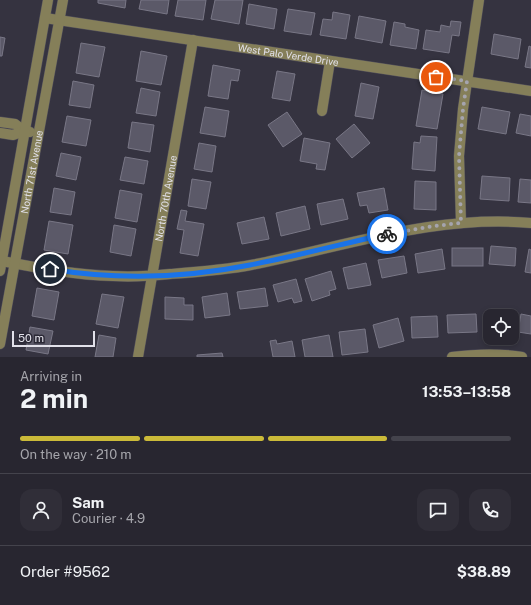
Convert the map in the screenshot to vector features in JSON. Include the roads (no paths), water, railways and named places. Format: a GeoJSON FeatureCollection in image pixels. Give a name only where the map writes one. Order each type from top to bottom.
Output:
{"type":"FeatureCollection","features":[{"type":"Feature","properties":{"kind":"street","name":"North 71st Avenue"},"geometry":{"type":"LineString","coordinates":[[1,266],[48,0]]}},
{"type":"Feature","properties":{"kind":"street","name":"North 71st Avenue"},"geometry":{"type":"LineString","coordinates":[[0,344],[63,0]]}},
{"type":"Feature","properties":{"kind":"street"},"geometry":{"type":"LineString","coordinates":[[461,223],[459,156],[463,109],[479,0]]}},
{"type":"Feature","properties":{"kind":"street","name":"West Palo Verde Drive"},"geometry":{"type":"LineString","coordinates":[[45,18],[531,91]]}},
{"type":"Feature","properties":{"kind":"street","name":"North 70th Avenue"},"geometry":{"type":"LineString","coordinates":[[138,357],[193,40]]}},
{"type":"Feature","properties":{"kind":"street"},"geometry":{"type":"LineString","coordinates":[[322,111],[330,61]]}},
{"type":"Feature","properties":{"kind":"street"},"geometry":{"type":"LineString","coordinates":[[0,122],[15,124],[24,131],[38,134]]}},
{"type":"Feature","properties":{"kind":"street"},"geometry":{"type":"LineString","coordinates":[[0,133],[13,135],[24,131]]}},
{"type":"Feature","properties":{"kind":"street"},"geometry":{"type":"LineString","coordinates":[[1,266],[14,264],[75,273],[113,276],[152,276],[208,271],[250,265],[388,233],[434,226],[492,221],[531,224]]}},
{"type":"Feature","properties":{"kind":"street"},"geometry":{"type":"LineString","coordinates":[[452,357],[473,355],[522,357]]}}]}
